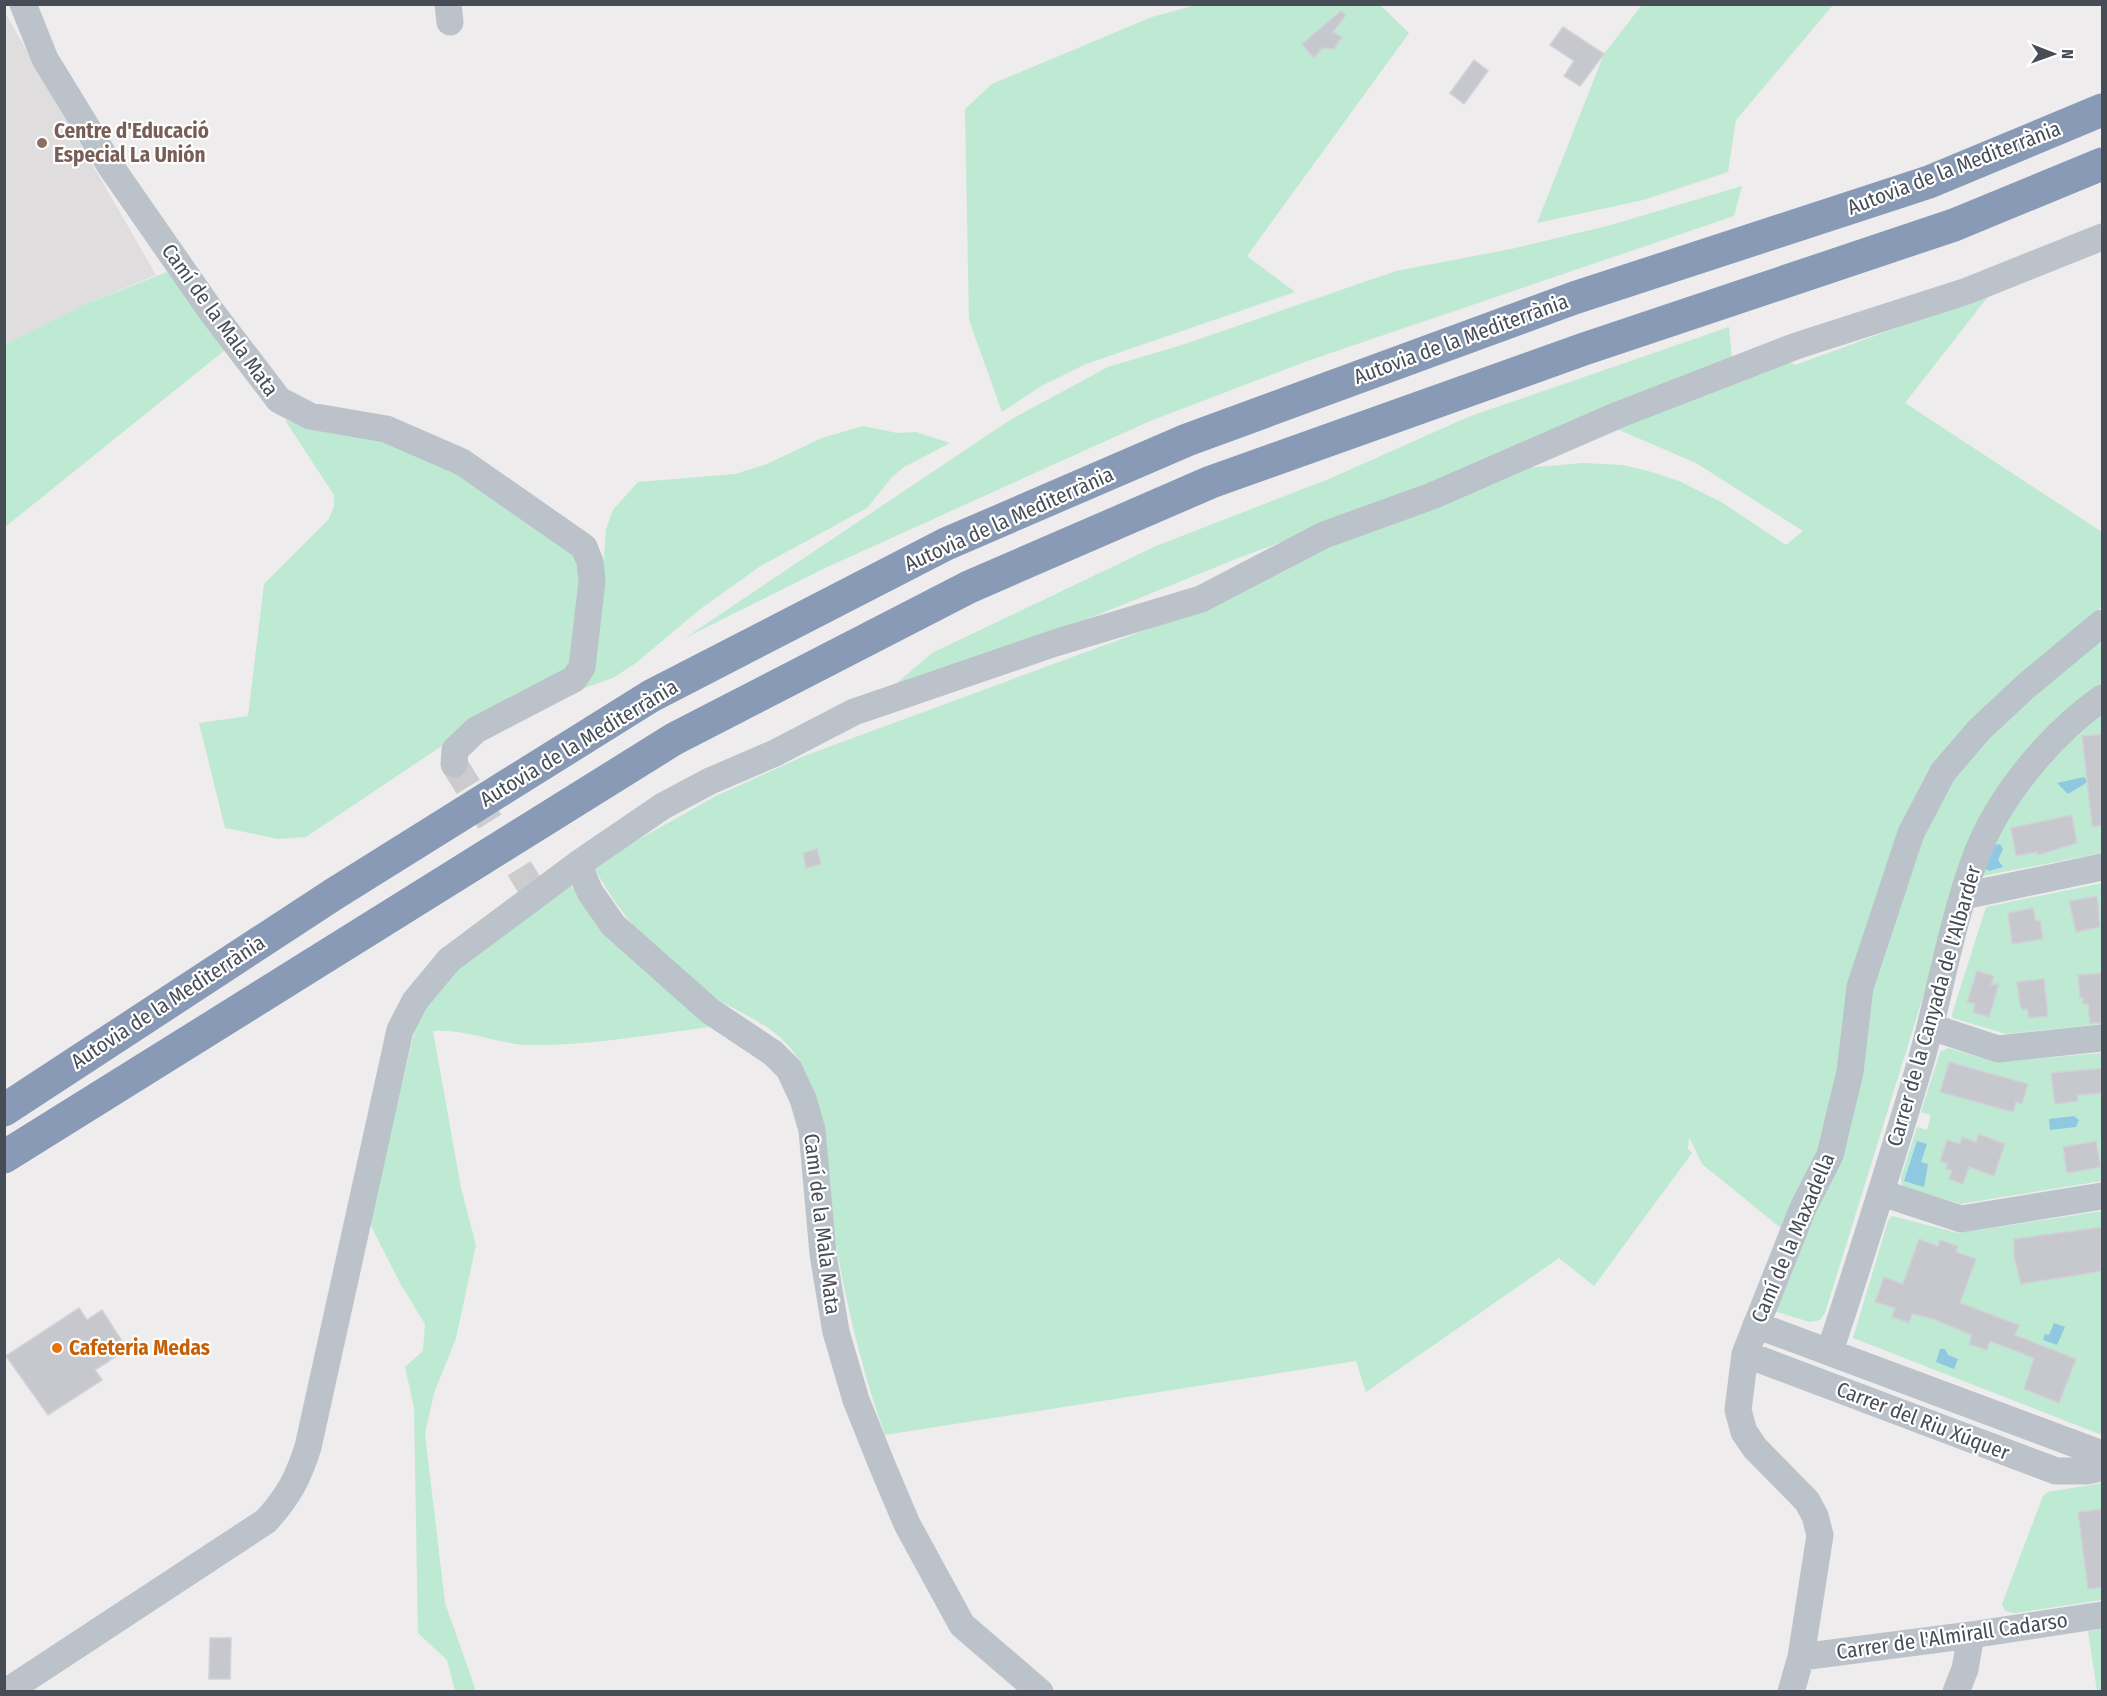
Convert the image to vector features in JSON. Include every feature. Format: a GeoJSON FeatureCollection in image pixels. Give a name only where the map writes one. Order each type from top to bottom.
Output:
{"type":"FeatureCollection","features":[{"type":"Feature","properties":{"kind":"highway","name":"Autovia de la Mediterrània"},"geometry":{"type":"LineString","coordinates":[[4,1110],[334,894],[651,696],[946,544],[1187,440],[1574,298],[1929,182],[2103,110]]}},
{"type":"Feature","properties":{"kind":"highway","name":"Autovia de la Mediterrània"},"geometry":{"type":"LineString","coordinates":[[4,1156],[674,739],[969,587],[1211,482],[1595,345],[1954,225],[2103,164]]}},
{"type":"Feature","properties":{"kind":"street","name":"Camí de la Mala Mata"},"geometry":{"type":"LineString","coordinates":[[23,4],[45,59],[111,167],[211,311],[279,400],[310,416],[386,429],[462,462],[584,547],[590,562],[592,581],[582,667],[567,685],[476,730],[455,750],[454,764]]}},
{"type":"Feature","properties":{"kind":"street"},"geometry":{"type":"LineString","coordinates":[[6,1692],[266,1521],[286,1500],[299,1474],[308,1447],[400,1030],[415,1001],[448,960],[578,864],[663,806],[854,712],[1055,643],[1201,599],[1324,535],[1432,496],[1618,415],[1796,346],[1968,291],[2103,237]]}},
{"type":"Feature","properties":{"kind":"street","name":"Camí de la Maxadella"},"geometry":{"type":"LineString","coordinates":[[1791,1692],[1801,1657],[1820,1535],[1815,1516],[1807,1501],[1755,1448],[1744,1432],[1738,1410],[1745,1354],[1803,1208],[1830,1155],[1850,1072],[1860,987],[1911,833],[1943,772],[1979,730],[2026,686],[2103,623]]}},
{"type":"Feature","properties":{"kind":"street","name":"Carrer de la Canyada de l'Albarder"},"geometry":{"type":"LineString","coordinates":[[1830,1351],[1882,1193],[1931,1027],[1975,858],[2002,805],[2023,776],[2082,712],[2103,698]]}},
{"type":"Feature","properties":{"kind":"street","name":"Camí de la Mala Mata"},"geometry":{"type":"LineString","coordinates":[[578,864],[590,892],[613,925],[710,1011],[773,1053],[789,1069],[803,1099],[812,1130],[823,1254],[836,1332],[849,1380],[873,1443],[907,1524],[962,1625],[1040,1692]]}},
{"type":"Feature","properties":{"kind":"street"},"geometry":{"type":"LineString","coordinates":[[1964,896],[2103,867]]}},
{"type":"Feature","properties":{"kind":"street"},"geometry":{"type":"LineString","coordinates":[[1931,1027],[1998,1049],[2103,1038]]}},
{"type":"Feature","properties":{"kind":"street"},"geometry":{"type":"LineString","coordinates":[[1882,1193],[1961,1219],[2103,1196]]}},
{"type":"Feature","properties":{"kind":"street","name":"Carrer del Riu Xúquer"},"geometry":{"type":"LineString","coordinates":[[1756,1325],[2103,1454]]}},
{"type":"Feature","properties":{"kind":"street","name":"Carrer del Riu Xúquer"},"geometry":{"type":"LineString","coordinates":[[1745,1354],[2056,1471],[2086,1472],[2103,1468]]}},
{"type":"Feature","properties":{"kind":"street","name":"Carrer de l'Almirall Cadarso"},"geometry":{"type":"LineString","coordinates":[[1801,1657],[2103,1615]]}},
{"type":"Feature","properties":{"kind":"street"},"geometry":{"type":"LineString","coordinates":[[1956,1692],[1965,1669],[1971,1635]]}},
{"type":"Feature","properties":{"kind":"shaded area","name":"Centre d'Educació Especial La Unión"},"geometry":{"type":"Polygon","coordinates":[[[4,11],[156,275],[81,306],[5,344],[4,11]]]}},
{"type":"Feature","properties":{"kind":"green space"},"geometry":{"type":"Polygon","coordinates":[[[1196,5],[1380,5],[1409,33],[1247,256],[1295,292],[1086,364],[1041,386],[1002,412],[969,320],[965,109],[992,84],[1152,17],[1196,5]]]}},
{"type":"Feature","properties":{"kind":"green space"},"geometry":{"type":"Polygon","coordinates":[[[1642,5],[1833,5],[1736,120],[1728,172],[1643,200],[1537,223],[1604,54],[1642,5]]]}},
{"type":"Feature","properties":{"kind":"green space"},"geometry":{"type":"Polygon","coordinates":[[[1742,186],[1734,216],[1307,361],[1150,421],[825,568],[685,638],[1010,420],[1108,367],[1182,345],[1396,271],[1516,248],[1611,225],[1742,186]]]}},
{"type":"Feature","properties":{"kind":"green space"},"geometry":{"type":"Polygon","coordinates":[[[172,270],[230,346],[5,527],[5,344],[81,306],[172,270]]]}},
{"type":"Feature","properties":{"kind":"green space"},"geometry":{"type":"Polygon","coordinates":[[[1990,294],[1905,403],[2102,532],[2102,606],[1929,781],[1837,1108],[1781,1228],[1702,1164],[1689,1137],[1688,1149],[1692,1153],[1594,1286],[1559,1258],[1366,1392],[1356,1361],[885,1435],[848,1305],[831,1217],[810,1083],[801,1062],[777,1034],[698,987],[666,960],[624,914],[591,862],[627,846],[716,796],[804,756],[1154,627],[1319,550],[1524,468],[1583,463],[1622,465],[1648,471],[1679,481],[1723,503],[1786,545],[1803,531],[1696,463],[1610,426],[1788,360],[1795,365],[1990,294]]]}},
{"type":"Feature","properties":{"kind":"green space"},"geometry":{"type":"Polygon","coordinates":[[[1729,327],[1733,371],[1583,430],[1241,557],[869,707],[932,653],[1156,546],[1329,479],[1468,417],[1729,327]]]}},
{"type":"Feature","properties":{"kind":"green space"},"geometry":{"type":"Polygon","coordinates":[[[285,420],[378,440],[465,474],[574,552],[581,580],[570,660],[563,674],[458,735],[306,837],[279,839],[225,828],[199,723],[248,716],[264,584],[329,519],[334,506],[334,495],[285,420]]]}},
{"type":"Feature","properties":{"kind":"green space"},"geometry":{"type":"Polygon","coordinates":[[[863,426],[897,433],[916,432],[950,443],[904,467],[892,477],[867,508],[759,567],[699,610],[636,663],[613,678],[584,688],[589,679],[602,588],[606,529],[613,510],[638,482],[735,474],[767,464],[822,438],[863,426]]]}},
{"type":"Feature","properties":{"kind":"green space"},"geometry":{"type":"Polygon","coordinates":[[[2102,635],[2102,686],[2026,760],[1926,987],[1825,1313],[1820,1320],[1810,1322],[1774,1311],[1866,1005],[1925,830],[1959,770],[1999,720],[2102,635]]]}},
{"type":"Feature","properties":{"kind":"green space"},"geometry":{"type":"Polygon","coordinates":[[[2102,704],[2102,853],[1982,876],[2008,809],[2102,704]]]}},
{"type":"Feature","properties":{"kind":"green space"},"geometry":{"type":"Polygon","coordinates":[[[2102,883],[2102,1024],[2006,1034],[1953,1018],[1952,1014],[1986,907],[2102,883]]]}},
{"type":"Feature","properties":{"kind":"green space"},"geometry":{"type":"Polygon","coordinates":[[[570,886],[584,890],[719,1026],[553,1045],[518,1044],[458,1032],[433,1031],[461,1188],[476,1245],[456,1338],[434,1393],[425,1434],[445,1603],[476,1691],[455,1691],[447,1660],[418,1633],[414,1407],[405,1367],[423,1351],[425,1324],[400,1283],[369,1222],[419,1013],[437,977],[570,886]]]}},
{"type":"Feature","properties":{"kind":"green space"},"geometry":{"type":"Polygon","coordinates":[[[1948,1048],[1996,1062],[2102,1053],[2102,1181],[1960,1204],[1902,1186],[1901,1178],[1917,1127],[1927,1130],[1931,1115],[1921,1112],[1940,1052],[1948,1048]]]}},
{"type":"Feature","properties":{"kind":"green space"},"geometry":{"type":"Polygon","coordinates":[[[2102,1211],[2102,1435],[1853,1338],[1888,1221],[1892,1216],[1958,1233],[2102,1211]]]}},
{"type":"Feature","properties":{"kind":"green space"},"geometry":{"type":"Polygon","coordinates":[[[2102,1483],[2102,1600],[2015,1613],[2005,1611],[2002,1604],[2043,1496],[2048,1492],[2102,1483]]]}},
{"type":"Feature","properties":{"kind":"green space"},"geometry":{"type":"Polygon","coordinates":[[[2102,1629],[2102,1691],[2097,1691],[2088,1631],[2102,1629]]]}},
{"type":"Feature","properties":{"kind":"water"},"geometry":{"type":"Polygon","coordinates":[[[2084,777],[2086,783],[2068,794],[2057,783],[2084,777]]]}},
{"type":"Feature","properties":{"kind":"water"},"geometry":{"type":"Polygon","coordinates":[[[2000,844],[2003,849],[1998,860],[2003,867],[1989,871],[1985,868],[1994,845],[2000,844]]]}},
{"type":"Feature","properties":{"kind":"water"},"geometry":{"type":"Polygon","coordinates":[[[2074,1116],[2079,1120],[2076,1127],[2050,1130],[2049,1119],[2074,1116]]]}},
{"type":"Feature","properties":{"kind":"water"},"geometry":{"type":"Polygon","coordinates":[[[1917,1141],[1927,1144],[1921,1162],[1928,1164],[1924,1187],[1904,1181],[1917,1141]]]}},
{"type":"Feature","properties":{"kind":"water"},"geometry":{"type":"Polygon","coordinates":[[[2054,1323],[2065,1327],[2057,1345],[2043,1340],[2045,1334],[2049,1335],[2054,1323]]]}},
{"type":"Feature","properties":{"kind":"water"},"geometry":{"type":"Polygon","coordinates":[[[1940,1349],[1945,1349],[1948,1355],[1958,1359],[1954,1369],[1936,1362],[1940,1349]]]}},
{"type":"Feature","properties":{"kind":"building"},"geometry":{"type":"Polygon","coordinates":[[[1341,11],[1346,15],[1333,32],[1342,37],[1334,49],[1322,48],[1314,58],[1302,44],[1341,11]]]}},
{"type":"Feature","properties":{"kind":"building"},"geometry":{"type":"Polygon","coordinates":[[[1563,27],[1604,54],[1580,86],[1564,76],[1574,61],[1550,45],[1563,27]]]}},
{"type":"Feature","properties":{"kind":"building"},"geometry":{"type":"Polygon","coordinates":[[[1474,60],[1488,71],[1464,104],[1450,93],[1474,60]]]}},
{"type":"Feature","properties":{"kind":"building"},"geometry":{"type":"Polygon","coordinates":[[[2103,734],[2103,826],[2092,826],[2082,736],[2103,734]]]}},
{"type":"Feature","properties":{"kind":"building"},"geometry":{"type":"Polygon","coordinates":[[[2072,815],[2077,843],[2038,855],[2037,852],[2016,856],[2011,828],[2072,815]]]}},
{"type":"Feature","properties":{"kind":"building"},"geometry":{"type":"Polygon","coordinates":[[[817,849],[821,864],[806,868],[803,853],[817,849]]]}},
{"type":"Feature","properties":{"kind":"building"},"geometry":{"type":"Polygon","coordinates":[[[2097,896],[2100,927],[2076,932],[2069,901],[2097,896]]]}},
{"type":"Feature","properties":{"kind":"building"},"geometry":{"type":"Polygon","coordinates":[[[2033,908],[2036,921],[2040,920],[2043,939],[2012,944],[2008,913],[2033,908]]]}},
{"type":"Feature","properties":{"kind":"building"},"geometry":{"type":"Polygon","coordinates":[[[1977,971],[1994,976],[1991,985],[1999,984],[1989,1017],[1973,1012],[1975,1004],[1967,1002],[1977,971]]]}},
{"type":"Feature","properties":{"kind":"building"},"geometry":{"type":"Polygon","coordinates":[[[2103,973],[2103,1023],[2090,1023],[2088,1004],[2083,1004],[2083,998],[2080,998],[2078,975],[2103,973]]]}},
{"type":"Feature","properties":{"kind":"building"},"geometry":{"type":"Polygon","coordinates":[[[2044,979],[2048,1016],[2029,1018],[2027,1009],[2023,1010],[2020,1005],[2017,982],[2044,979]]]}},
{"type":"Feature","properties":{"kind":"building"},"geometry":{"type":"Polygon","coordinates":[[[1949,1062],[2028,1084],[2022,1104],[2016,1102],[2013,1112],[1940,1092],[1949,1062]]]}},
{"type":"Feature","properties":{"kind":"building"},"geometry":{"type":"Polygon","coordinates":[[[2103,1068],[2103,1093],[2077,1095],[2078,1101],[2055,1104],[2051,1073],[2103,1068]]]}},
{"type":"Feature","properties":{"kind":"building"},"geometry":{"type":"Polygon","coordinates":[[[1979,1134],[2005,1144],[1994,1176],[1969,1167],[1963,1184],[1949,1179],[1952,1171],[1946,1169],[1948,1164],[1940,1161],[1947,1140],[1960,1144],[1962,1137],[1976,1142],[1979,1134]]]}},
{"type":"Feature","properties":{"kind":"building"},"geometry":{"type":"Polygon","coordinates":[[[2096,1141],[2101,1167],[2067,1173],[2063,1147],[2096,1141]]]}},
{"type":"Feature","properties":{"kind":"building"},"geometry":{"type":"Polygon","coordinates":[[[2103,1227],[2103,1271],[2021,1284],[2014,1257],[2014,1239],[2103,1227]]]}},
{"type":"Feature","properties":{"kind":"building"},"geometry":{"type":"Polygon","coordinates":[[[1919,1239],[1938,1246],[1940,1240],[1958,1246],[1956,1252],[1976,1259],[1960,1303],[2019,1325],[2015,1335],[2076,1359],[2059,1403],[2024,1389],[2034,1358],[1990,1341],[1987,1350],[1969,1344],[1972,1335],[1933,1319],[1912,1314],[1909,1323],[1892,1317],[1895,1308],[1875,1302],[1884,1277],[1903,1284],[1919,1239]]]}},
{"type":"Feature","properties":{"kind":"building"},"geometry":{"type":"Polygon","coordinates":[[[79,1308],[87,1320],[102,1310],[127,1349],[95,1370],[102,1380],[48,1415],[6,1356],[79,1308]]]}},
{"type":"Feature","properties":{"kind":"building"},"geometry":{"type":"Polygon","coordinates":[[[2103,1509],[2103,1587],[2088,1589],[2078,1512],[2103,1509]]]}},
{"type":"Feature","properties":{"kind":"building"},"geometry":{"type":"Polygon","coordinates":[[[210,1638],[231,1638],[230,1679],[209,1679],[210,1638]]]}},
{"type":"Feature","properties":{"kind":"tunnel"},"geometry":{"type":"LineString","coordinates":[[454,764],[537,897]]}},
{"type":"Feature","properties":{"kind":"place","name":"Centre d'Educació Especial La Unión"},"geometry":{"type":"Point","coordinates":[42,143]}},
{"type":"Feature","properties":{"kind":"place","name":"Cafeteria Medas"},"geometry":{"type":"Point","coordinates":[57,1348]}}]}
